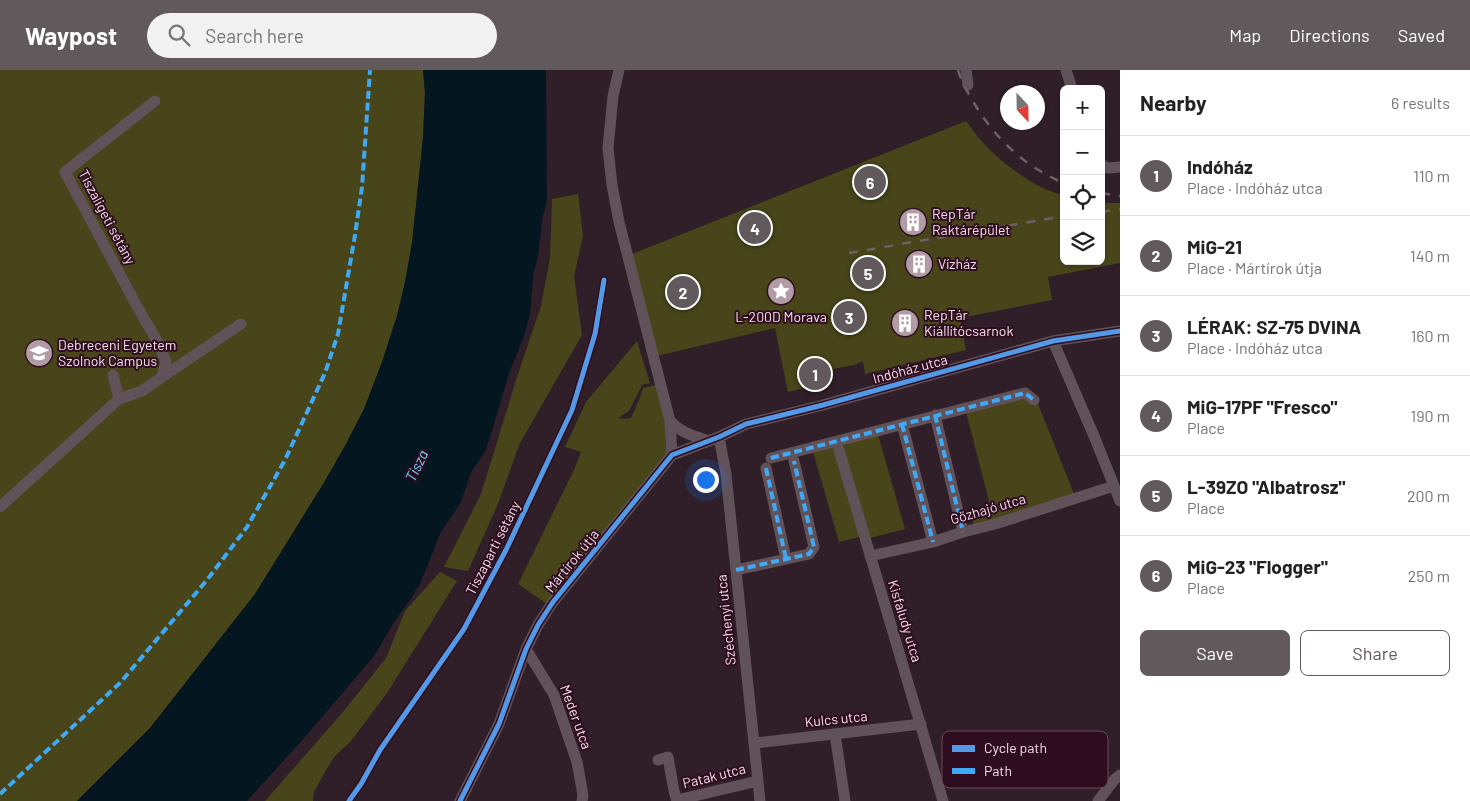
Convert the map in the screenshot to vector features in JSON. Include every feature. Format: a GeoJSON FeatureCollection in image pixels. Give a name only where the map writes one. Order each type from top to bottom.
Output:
{"type":"FeatureCollection","features":[{"type":"Feature","properties":{"kind":"street"},"geometry":{"type":"LineString","coordinates":[[619,70],[613,96],[608,148],[612,185],[619,222],[670,422],[672,455]]}},
{"type":"Feature","properties":{"kind":"street"},"geometry":{"type":"LineString","coordinates":[[966,70],[968,85]]}},
{"type":"Feature","properties":{"kind":"street"},"geometry":{"type":"LineString","coordinates":[[1066,70],[1071,85]]}},
{"type":"Feature","properties":{"kind":"street","name":"Tiszaligeti sétány"},"geometry":{"type":"LineString","coordinates":[[155,102],[66,172],[134,302],[160,346],[166,362],[162,377]]}},
{"type":"Feature","properties":{"kind":"street"},"geometry":{"type":"LineString","coordinates":[[1105,166],[1108,168],[1120,167]]}},
{"type":"Feature","properties":{"kind":"street"},"geometry":{"type":"LineString","coordinates":[[0,506],[118,399],[142,391],[241,324]]}},
{"type":"Feature","properties":{"kind":"street","name":"Indóház utca"},"geometry":{"type":"LineString","coordinates":[[672,455],[746,424],[823,405],[1053,342],[1120,331]]}},
{"type":"Feature","properties":{"kind":"street"},"geometry":{"type":"LineString","coordinates":[[1053,342],[1120,501]]}},
{"type":"Feature","properties":{"kind":"street"},"geometry":{"type":"LineString","coordinates":[[113,375],[118,399]]}},
{"type":"Feature","properties":{"kind":"street"},"geometry":{"type":"LineString","coordinates":[[786,559],[769,463],[902,424],[1024,393],[1034,400]]}},
{"type":"Feature","properties":{"kind":"street"},"geometry":{"type":"LineString","coordinates":[[934,416],[963,532]]}},
{"type":"Feature","properties":{"kind":"street"},"geometry":{"type":"LineString","coordinates":[[670,422],[686,434],[714,439]]}},
{"type":"Feature","properties":{"kind":"street"},"geometry":{"type":"LineString","coordinates":[[902,424],[933,542]]}},
{"type":"Feature","properties":{"kind":"street","name":"Széchenyi utca"},"geometry":{"type":"LineString","coordinates":[[714,439],[726,474],[760,801]]}},
{"type":"Feature","properties":{"kind":"street","name":"Kisfaludy utca"},"geometry":{"type":"LineString","coordinates":[[839,450],[942,801]]}},
{"type":"Feature","properties":{"kind":"street","name":"Mártírok útja"},"geometry":{"type":"LineString","coordinates":[[460,801],[499,724],[526,649],[538,625],[553,602],[672,455]]}},
{"type":"Feature","properties":{"kind":"street"},"geometry":{"type":"LineString","coordinates":[[736,570],[809,554],[814,547],[794,461]]}},
{"type":"Feature","properties":{"kind":"street","name":"Gőzhajó utca"},"geometry":{"type":"LineString","coordinates":[[870,556],[933,542],[1114,486]]}},
{"type":"Feature","properties":{"kind":"street","name":"Meder utca"},"geometry":{"type":"LineString","coordinates":[[526,649],[554,695],[576,762],[583,795],[582,801]]}},
{"type":"Feature","properties":{"kind":"street","name":"Kulcs utca"},"geometry":{"type":"LineString","coordinates":[[755,742],[920,724]]}},
{"type":"Feature","properties":{"kind":"street"},"geometry":{"type":"LineString","coordinates":[[835,734],[844,801]]}},
{"type":"Feature","properties":{"kind":"street","name":"Patak utca"},"geometry":{"type":"LineString","coordinates":[[658,760],[668,758],[677,801],[758,781]]}},
{"type":"Feature","properties":{"kind":"street"},"geometry":{"type":"LineString","coordinates":[[1098,801],[1120,775]]}},
{"type":"Feature","properties":{"kind":"shaded area"},"geometry":{"type":"Polygon","coordinates":[[[0,70],[423,70],[425,93],[423,138],[412,243],[397,316],[364,409],[325,481],[255,594],[150,728],[77,801],[0,801],[0,70]]]}},
{"type":"Feature","properties":{"kind":"shaded area"},"geometry":{"type":"Polygon","coordinates":[[[966,121],[988,148],[1004,163],[1034,183],[1060,194],[1060,265],[1105,265],[1105,203],[1120,203],[1120,263],[1048,277],[1052,300],[960,318],[966,350],[865,374],[863,361],[854,365],[806,374],[808,387],[788,392],[775,328],[657,356],[632,254],[966,121]]]}},
{"type":"Feature","properties":{"kind":"shaded area"},"geometry":{"type":"Polygon","coordinates":[[[578,194],[583,236],[574,276],[582,335],[519,445],[498,504],[468,571],[444,567],[481,494],[541,306],[550,258],[552,199],[578,194]]]}},
{"type":"Feature","properties":{"kind":"shaded area"},"geometry":{"type":"Polygon","coordinates":[[[637,341],[650,383],[642,385],[629,411],[619,419],[631,418],[643,388],[660,384],[672,455],[547,604],[518,584],[581,452],[565,447],[586,402],[637,341]]]}},
{"type":"Feature","properties":{"kind":"shaded area"},"geometry":{"type":"Polygon","coordinates":[[[1034,394],[1074,494],[975,529],[971,515],[991,509],[965,408],[1034,394]]]}},
{"type":"Feature","properties":{"kind":"shaded area"},"geometry":{"type":"Polygon","coordinates":[[[877,431],[905,529],[866,539],[864,536],[839,542],[812,448],[877,431]]]}},
{"type":"Feature","properties":{"kind":"shaded area"},"geometry":{"type":"Polygon","coordinates":[[[440,572],[457,581],[387,693],[351,741],[335,756],[314,792],[313,801],[265,801],[343,712],[386,658],[405,611],[440,572]]]}},
{"type":"Feature","properties":{"kind":"water","name":"Tisza"},"geometry":{"type":"Polygon","coordinates":[[[423,70],[546,70],[547,200],[542,221],[538,257],[533,275],[530,315],[510,371],[486,450],[471,473],[461,502],[441,532],[420,584],[374,656],[247,801],[77,801],[150,728],[255,594],[325,481],[364,409],[397,316],[412,243],[423,138],[425,93],[423,70]]]}},
{"type":"Feature","properties":{"kind":"railway"},"geometry":{"type":"LineString","coordinates":[[958,70],[977,108],[994,132],[1014,152],[1038,170],[1060,181]]}},
{"type":"Feature","properties":{"kind":"railway"},"geometry":{"type":"LineString","coordinates":[[1105,194],[1120,196]]}},
{"type":"Feature","properties":{"kind":"railway"},"geometry":{"type":"LineString","coordinates":[[1105,211],[1120,209]]}},
{"type":"Feature","properties":{"kind":"railway"},"geometry":{"type":"LineString","coordinates":[[849,253],[1060,217]]}},
{"type":"Feature","properties":{"kind":"marked path"},"geometry":{"type":"LineString","coordinates":[[0,794],[120,683],[207,580],[247,527],[285,460],[325,373],[338,334],[362,187],[370,70]]}},
{"type":"Feature","properties":{"kind":"marked path"},"geometry":{"type":"LineString","coordinates":[[771,458],[1025,393],[1034,400]]}},
{"type":"Feature","properties":{"kind":"marked path"},"geometry":{"type":"LineString","coordinates":[[935,415],[963,532]]}},
{"type":"Feature","properties":{"kind":"marked path"},"geometry":{"type":"LineString","coordinates":[[902,424],[933,542]]}},
{"type":"Feature","properties":{"kind":"marked path"},"geometry":{"type":"LineString","coordinates":[[736,570],[809,554],[814,547],[794,461]]}},
{"type":"Feature","properties":{"kind":"marked path"},"geometry":{"type":"LineString","coordinates":[[766,468],[786,559]]}},
{"type":"Feature","properties":{"kind":"cycle path","name":"Tiszaparti sétány"},"geometry":{"type":"LineString","coordinates":[[349,801],[380,750],[464,629],[506,550],[572,410],[595,334],[604,280]]}},
{"type":"Feature","properties":{"kind":"cycle path"},"geometry":{"type":"LineString","coordinates":[[460,801],[499,724],[526,649],[538,625],[553,602],[672,455],[719,437],[746,424],[823,405],[1053,341],[1120,331]]}},
{"type":"Feature","properties":{"kind":"place","name":"MiG-23 \"Flogger\""},"geometry":{"type":"Point","coordinates":[870,182]}},
{"type":"Feature","properties":{"kind":"place","name":"RepTár Raktárépület"},"geometry":{"type":"Point","coordinates":[913,222]}},
{"type":"Feature","properties":{"kind":"place","name":"MiG-17PF \"Fresco\""},"geometry":{"type":"Point","coordinates":[755,228]}},
{"type":"Feature","properties":{"kind":"place","name":"Vízház"},"geometry":{"type":"Point","coordinates":[919,264]}},
{"type":"Feature","properties":{"kind":"place","name":"L-39ZO \"Albatrosz\""},"geometry":{"type":"Point","coordinates":[868,273]}},
{"type":"Feature","properties":{"kind":"place","name":"L-200D Morava"},"geometry":{"type":"Point","coordinates":[781,291]}},
{"type":"Feature","properties":{"kind":"place","name":"MiG-21"},"geometry":{"type":"Point","coordinates":[683,292]}},
{"type":"Feature","properties":{"kind":"place","name":"LÉRAK: SZ-75 DVINA"},"geometry":{"type":"Point","coordinates":[849,317]}},
{"type":"Feature","properties":{"kind":"place","name":"RepTár Kiállítócsarnok"},"geometry":{"type":"Point","coordinates":[905,323]}},
{"type":"Feature","properties":{"kind":"place","name":"Debreceni Egyetem Szolnok Campus"},"geometry":{"type":"Point","coordinates":[39,353]}},
{"type":"Feature","properties":{"kind":"place","name":"Indóház"},"geometry":{"type":"Point","coordinates":[815,374]}}]}
